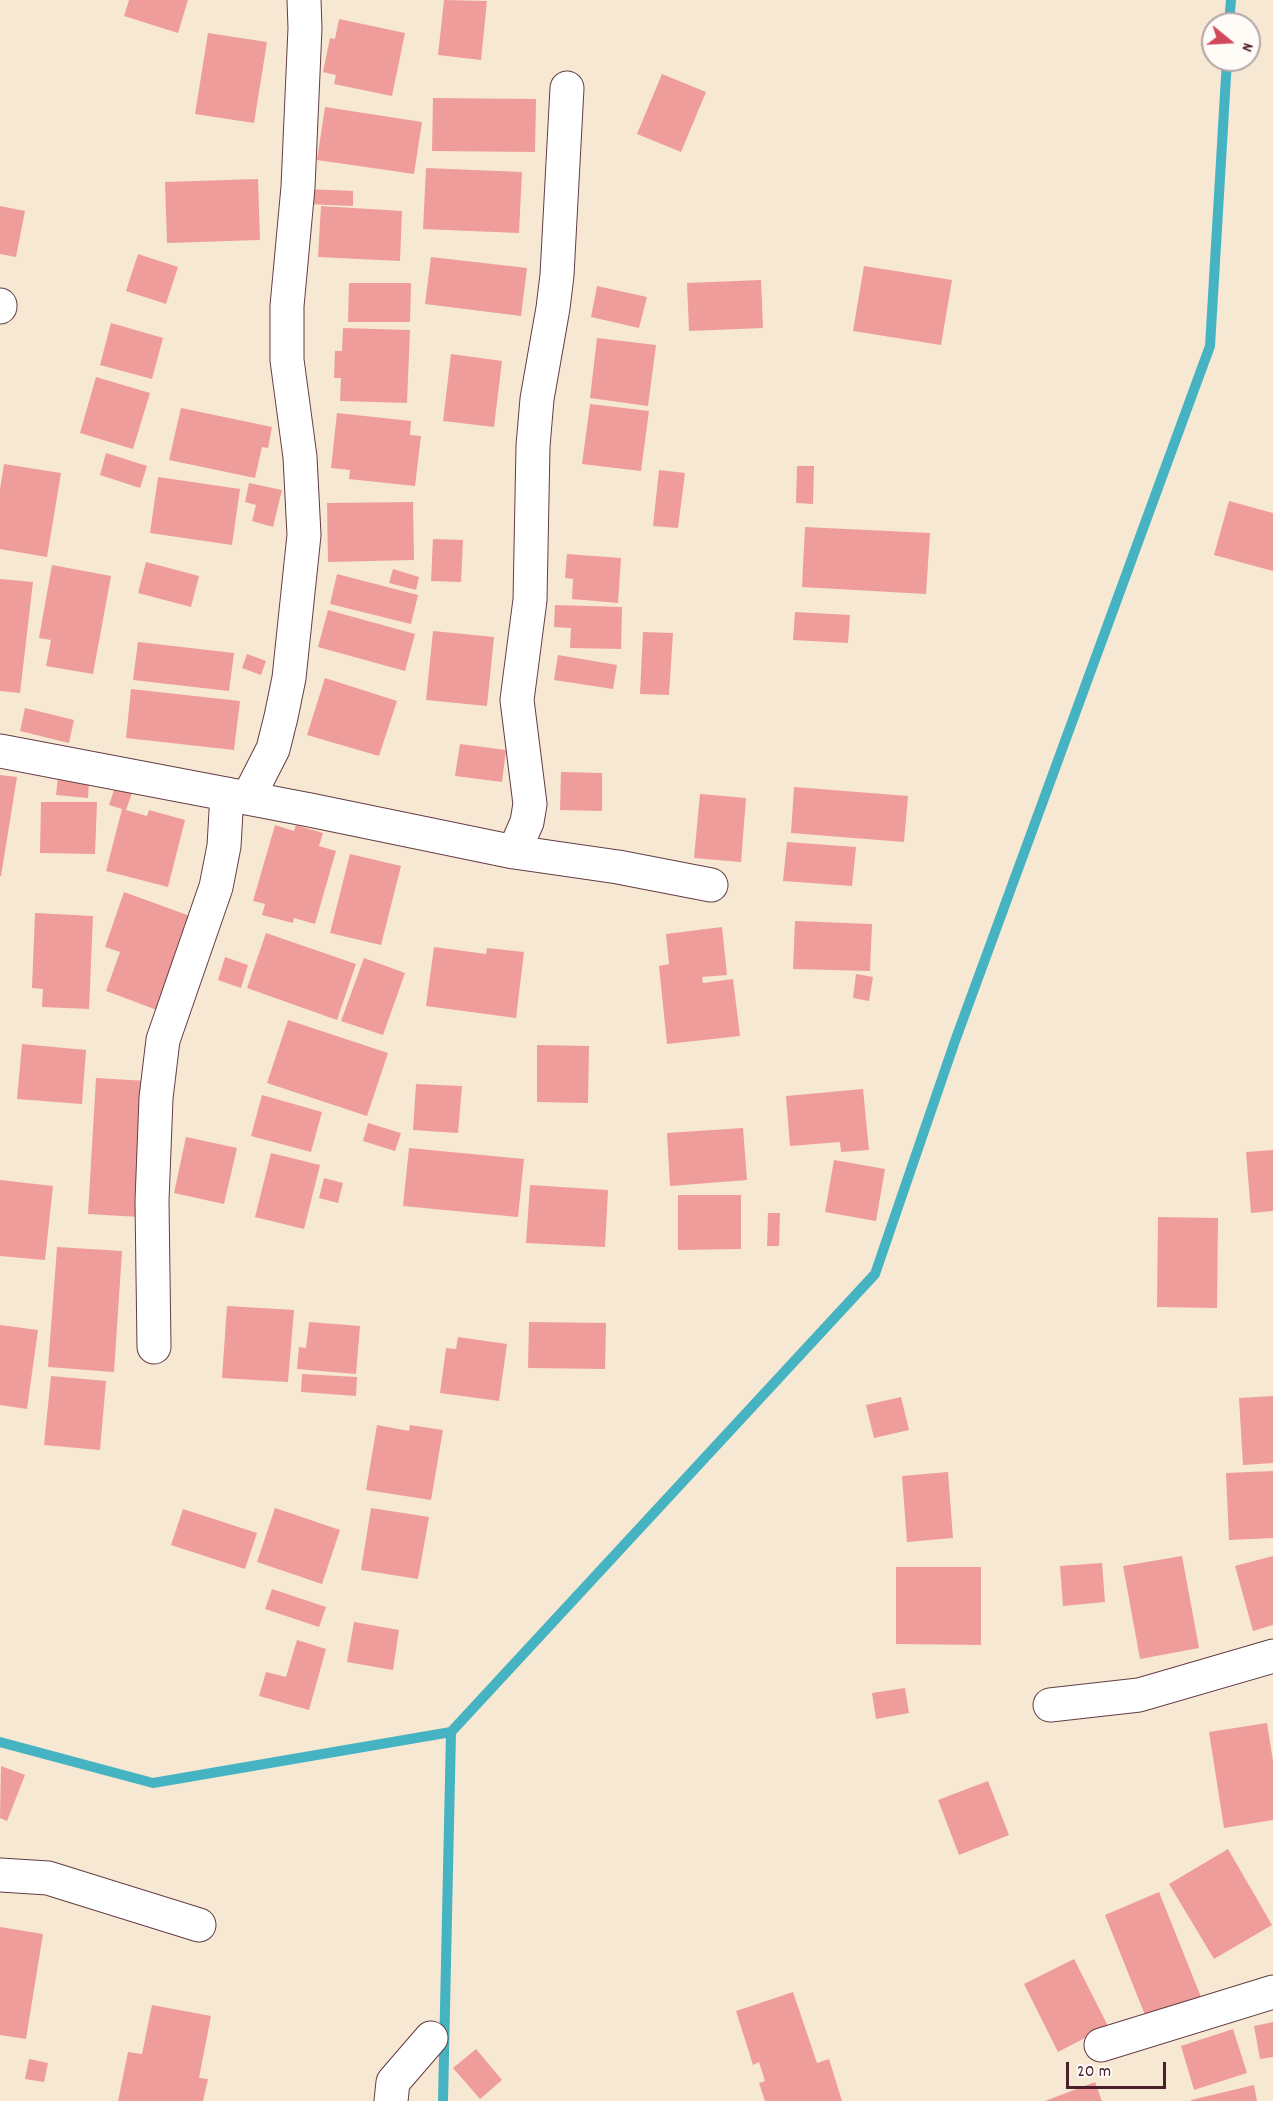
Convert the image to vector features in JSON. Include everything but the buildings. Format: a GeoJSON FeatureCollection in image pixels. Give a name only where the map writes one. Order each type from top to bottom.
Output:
{"type":"FeatureCollection","features":[{"type":"Feature","properties":{"kind":"street"},"geometry":{"type":"LineString","coordinates":[[154,1347],[152,1202],[157,1086],[163,1040],[216,888],[224,846],[238,796],[273,749],[289,678],[304,535],[300,457],[287,360],[287,306],[298,187],[305,28],[304,0]]}},
{"type":"Feature","properties":{"kind":"street"},"geometry":{"type":"LineString","coordinates":[[514,852],[527,822],[530,804],[517,700],[530,600],[533,446],[537,399],[553,308],[567,88]]}},
{"type":"Feature","properties":{"kind":"street"},"geometry":{"type":"LineString","coordinates":[[0,751],[514,852],[618,867],[711,885]]}},
{"type":"Feature","properties":{"kind":"street"},"geometry":{"type":"LineString","coordinates":[[1050,1706],[1139,1695],[1273,1656]]}},
{"type":"Feature","properties":{"kind":"street"},"geometry":{"type":"LineString","coordinates":[[0,1875],[48,1878],[199,1925]]}},
{"type":"Feature","properties":{"kind":"street"},"geometry":{"type":"LineString","coordinates":[[1101,2045],[1273,1992]]}},
{"type":"Feature","properties":{"kind":"street"},"geometry":{"type":"LineString","coordinates":[[391,2101],[393,2082],[431,2038]]}},
{"type":"Feature","properties":{"kind":"waterway"},"geometry":{"type":"LineString","coordinates":[[1230,12],[1231,0]]}},
{"type":"Feature","properties":{"kind":"waterway"},"geometry":{"type":"LineString","coordinates":[[443,2101],[451,1732],[875,1274],[955,1041],[1210,346],[1226,72]]}},
{"type":"Feature","properties":{"kind":"waterway"},"geometry":{"type":"LineString","coordinates":[[0,1742],[153,1783],[451,1732]]}}]}
